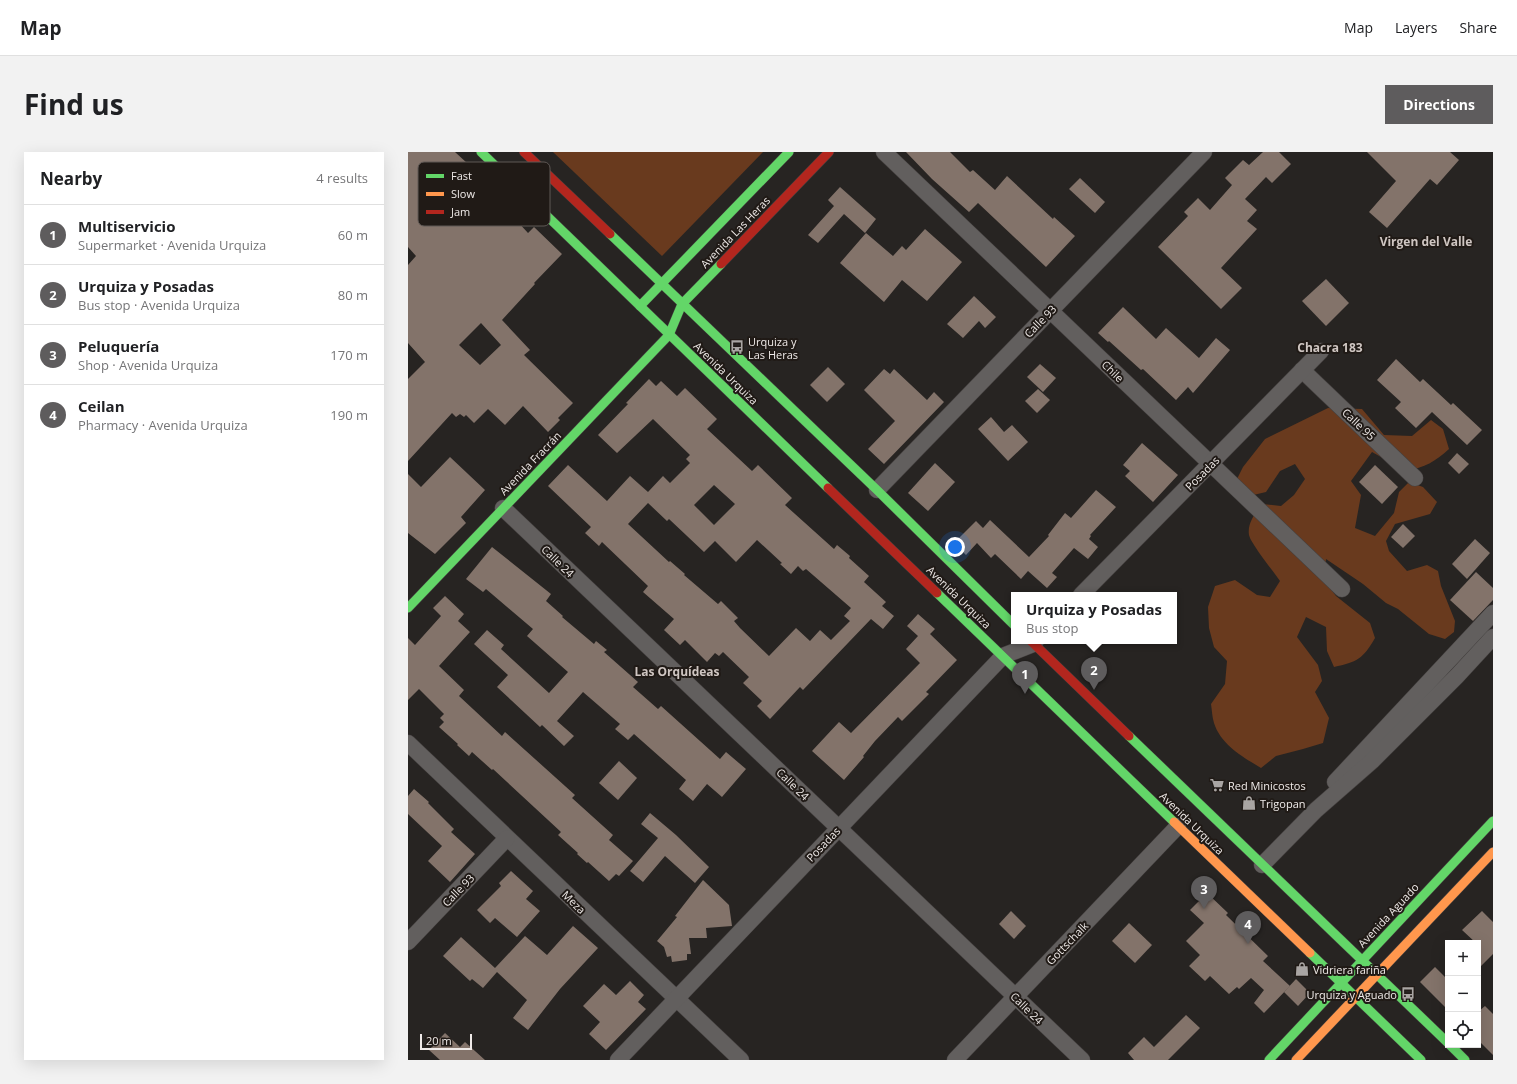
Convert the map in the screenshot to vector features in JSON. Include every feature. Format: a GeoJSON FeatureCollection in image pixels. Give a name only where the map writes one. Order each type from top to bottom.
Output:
{"type":"FeatureCollection","features":[{"type":"Feature","properties":{"kind":"main road","name":"Avenida Urquiza"},"geometry":{"type":"LineString","coordinates":[[481,152],[491,162]]}},
{"type":"Feature","properties":{"kind":"main road","name":"Avenida Urquiza"},"geometry":{"type":"LineString","coordinates":[[524,152],[534,162]]}},
{"type":"Feature","properties":{"kind":"main road","name":"Avenida Las Heras"},"geometry":{"type":"LineString","coordinates":[[640,306],[789,152]]}},
{"type":"Feature","properties":{"kind":"main road","name":"Avenida Las Heras"},"geometry":{"type":"LineString","coordinates":[[669,335],[682,304],[828,152]]}},
{"type":"Feature","properties":{"kind":"main road","name":"Avenida Urquiza"},"geometry":{"type":"LineString","coordinates":[[550,177],[877,490],[1011,622]]}},
{"type":"Feature","properties":{"kind":"main road","name":"Avenida Urquiza"},"geometry":{"type":"LineString","coordinates":[[550,219],[1421,1060]]}},
{"type":"Feature","properties":{"kind":"main road","name":"Avenida Fracrán"},"geometry":{"type":"LineString","coordinates":[[408,608],[669,335]]}},
{"type":"Feature","properties":{"kind":"main road","name":"Avenida Urquiza"},"geometry":{"type":"LineString","coordinates":[[1035,644],[1262,866],[1445,1040]]}},
{"type":"Feature","properties":{"kind":"main road","name":"Avenida Aguado"},"geometry":{"type":"LineString","coordinates":[[1269,1060],[1493,821]]}},
{"type":"Feature","properties":{"kind":"main road"},"geometry":{"type":"LineString","coordinates":[[1296,1060],[1355,997],[1491,859]]}},
{"type":"Feature","properties":{"kind":"main road","name":"Avenida Urquiza"},"geometry":{"type":"LineString","coordinates":[[1453,1048],[1465,1060]]}},
{"type":"Feature","properties":{"kind":"street","name":"Chile"},"geometry":{"type":"LineString","coordinates":[[884,152],[1342,589]]}},
{"type":"Feature","properties":{"kind":"street","name":"Calle 93"},"geometry":{"type":"LineString","coordinates":[[877,490],[1204,152]]}},
{"type":"Feature","properties":{"kind":"street","name":"Posadas"},"geometry":{"type":"LineString","coordinates":[[1084,592],[1321,351]]}},
{"type":"Feature","properties":{"kind":"street","name":"Calle 95"},"geometry":{"type":"LineString","coordinates":[[1302,370],[1415,478]]}},
{"type":"Feature","properties":{"kind":"street","name":"Calle 24"},"geometry":{"type":"LineString","coordinates":[[503,508],[1082,1060]]}},
{"type":"Feature","properties":{"kind":"street"},"geometry":{"type":"LineString","coordinates":[[1316,810],[1336,781],[1493,613]]}},
{"type":"Feature","properties":{"kind":"street"},"geometry":{"type":"LineString","coordinates":[[1262,866],[1316,810],[1372,761],[1457,676],[1493,637]]}},
{"type":"Feature","properties":{"kind":"street","name":"Posadas"},"geometry":{"type":"LineString","coordinates":[[618,1060],[1003,656],[1029,644]]}},
{"type":"Feature","properties":{"kind":"street","name":"Meza"},"geometry":{"type":"LineString","coordinates":[[408,743],[741,1060]]}},
{"type":"Feature","properties":{"kind":"street","name":"Gottschalk"},"geometry":{"type":"LineString","coordinates":[[955,1060],[1178,826]]}},
{"type":"Feature","properties":{"kind":"street","name":"Calle 93"},"geometry":{"type":"LineString","coordinates":[[408,942],[507,838]]}},
{"type":"Feature","properties":{"kind":"shaded area"},"geometry":{"type":"Polygon","coordinates":[[[553,152],[763,152],[662,256],[553,152]]]}},
{"type":"Feature","properties":{"kind":"shaded area"},"geometry":{"type":"Polygon","coordinates":[[[1328,408],[1362,409],[1384,435],[1412,436],[1431,420],[1443,429],[1449,449],[1434,461],[1419,468],[1406,471],[1372,452],[1351,481],[1361,495],[1355,528],[1375,536],[1394,513],[1399,492],[1409,482],[1423,487],[1437,502],[1430,514],[1395,524],[1386,541],[1389,551],[1407,571],[1427,565],[1438,571],[1441,586],[1455,621],[1454,632],[1445,639],[1429,634],[1398,609],[1386,603],[1363,584],[1326,559],[1324,580],[1336,596],[1370,623],[1375,638],[1367,651],[1359,658],[1334,667],[1327,651],[1326,627],[1306,617],[1297,637],[1318,665],[1322,681],[1315,692],[1329,718],[1323,743],[1276,756],[1261,768],[1233,750],[1217,731],[1214,723],[1211,704],[1225,684],[1227,661],[1214,647],[1209,628],[1208,607],[1215,586],[1235,580],[1257,595],[1270,597],[1280,581],[1251,539],[1249,535],[1249,526],[1252,518],[1262,504],[1281,506],[1294,495],[1305,479],[1295,464],[1280,471],[1266,492],[1245,497],[1234,485],[1243,467],[1265,439],[1328,408]]]}},
{"type":"Feature","properties":{"kind":"building"},"geometry":{"type":"Polygon","coordinates":[[[408,152],[455,152],[466,162],[418,162],[418,226],[522,226],[528,233],[534,227],[562,254],[534,283],[535,284],[502,320],[530,350],[524,355],[573,403],[558,418],[560,420],[548,432],[523,406],[505,425],[488,409],[474,423],[466,415],[464,417],[460,414],[456,417],[452,413],[408,461],[408,379],[425,362],[408,343],[408,265],[416,256],[408,247],[408,152]],[[481,323],[459,345],[480,365],[501,345],[481,323]]]}},
{"type":"Feature","properties":{"kind":"building"},"geometry":{"type":"Polygon","coordinates":[[[906,152],[950,152],[970,172],[973,170],[995,190],[1007,176],[1053,219],[1054,217],[1075,236],[1046,267],[978,203],[969,212],[932,179],[906,152]]]}},
{"type":"Feature","properties":{"kind":"building"},"geometry":{"type":"Polygon","coordinates":[[[1263,152],[1279,152],[1291,164],[1272,183],[1266,177],[1245,199],[1257,210],[1247,221],[1257,229],[1221,268],[1242,288],[1221,309],[1158,247],[1188,216],[1184,212],[1198,198],[1210,210],[1232,185],[1225,178],[1243,160],[1249,165],[1263,152]]]}},
{"type":"Feature","properties":{"kind":"building"},"geometry":{"type":"Polygon","coordinates":[[[1367,152],[1450,152],[1459,160],[1437,185],[1430,179],[1387,228],[1369,212],[1396,181],[1367,152]]]}},
{"type":"Feature","properties":{"kind":"building"},"geometry":{"type":"Polygon","coordinates":[[[1080,178],[1105,202],[1095,213],[1069,189],[1080,178]]]}},
{"type":"Feature","properties":{"kind":"building"},"geometry":{"type":"Polygon","coordinates":[[[840,187],[876,219],[865,233],[844,214],[818,243],[808,235],[834,206],[828,200],[840,187]]]}},
{"type":"Feature","properties":{"kind":"building"},"geometry":{"type":"Polygon","coordinates":[[[925,229],[962,262],[927,301],[902,280],[884,302],[840,263],[866,233],[893,256],[902,246],[906,250],[925,229]]]}},
{"type":"Feature","properties":{"kind":"building"},"geometry":{"type":"Polygon","coordinates":[[[1326,279],[1349,303],[1326,326],[1302,301],[1326,279]]]}},
{"type":"Feature","properties":{"kind":"building"},"geometry":{"type":"Polygon","coordinates":[[[974,296],[996,317],[985,328],[979,321],[963,338],[947,324],[974,296]]]}},
{"type":"Feature","properties":{"kind":"building"},"geometry":{"type":"Polygon","coordinates":[[[1123,307],[1156,339],[1166,328],[1199,358],[1216,338],[1230,350],[1193,393],[1188,387],[1176,400],[1143,369],[1141,370],[1098,333],[1123,307]]]}},
{"type":"Feature","properties":{"kind":"building"},"geometry":{"type":"Polygon","coordinates":[[[1396,359],[1420,382],[1423,379],[1451,405],[1453,403],[1482,430],[1467,445],[1432,412],[1416,428],[1395,408],[1401,402],[1377,380],[1396,359]]]}},
{"type":"Feature","properties":{"kind":"building"},"geometry":{"type":"Polygon","coordinates":[[[1040,364],[1056,378],[1043,392],[1027,377],[1040,364]]]}},
{"type":"Feature","properties":{"kind":"building"},"geometry":{"type":"Polygon","coordinates":[[[828,367],[845,384],[827,402],[810,385],[828,367]]]}},
{"type":"Feature","properties":{"kind":"building"},"geometry":{"type":"Polygon","coordinates":[[[884,369],[890,374],[894,369],[927,400],[934,392],[944,402],[884,464],[868,449],[895,421],[864,390],[884,369]]]}},
{"type":"Feature","properties":{"kind":"building"},"geometry":{"type":"Polygon","coordinates":[[[649,379],[656,386],[661,381],[677,396],[685,388],[717,419],[707,429],[752,471],[758,465],[792,498],[785,505],[834,549],[837,545],[850,556],[849,558],[869,576],[864,582],[886,602],[882,606],[894,616],[883,629],[871,619],[803,690],[800,687],[770,719],[757,706],[762,701],[743,683],[749,677],[723,652],[719,656],[715,653],[707,662],[685,640],[680,645],[664,630],[674,619],[643,592],[648,586],[602,542],[599,546],[585,533],[591,527],[548,486],[568,465],[607,501],[630,476],[648,492],[663,476],[670,483],[690,463],[686,459],[690,455],[653,419],[617,453],[598,435],[628,404],[626,403],[649,379]],[[714,485],[694,505],[714,525],[735,504],[714,485]],[[648,503],[628,524],[718,604],[721,601],[738,618],[734,621],[740,628],[769,656],[796,628],[810,641],[820,630],[831,640],[850,621],[844,616],[851,608],[806,569],[803,571],[798,566],[791,574],[780,564],[782,563],[757,540],[736,562],[715,541],[704,552],[669,519],[667,521],[648,503]]]}},
{"type":"Feature","properties":{"kind":"building"},"geometry":{"type":"Polygon","coordinates":[[[1038,389],[1050,400],[1037,413],[1025,401],[1038,389]]]}},
{"type":"Feature","properties":{"kind":"building"},"geometry":{"type":"Polygon","coordinates":[[[991,417],[1004,432],[1012,425],[1028,442],[1008,461],[978,429],[991,417]]]}},
{"type":"Feature","properties":{"kind":"building"},"geometry":{"type":"Polygon","coordinates":[[[1142,443],[1178,475],[1153,502],[1125,476],[1130,471],[1123,465],[1142,443]]]}},
{"type":"Feature","properties":{"kind":"building"},"geometry":{"type":"Polygon","coordinates":[[[1457,453],[1469,464],[1459,474],[1448,463],[1457,453]]]}},
{"type":"Feature","properties":{"kind":"building"},"geometry":{"type":"Polygon","coordinates":[[[450,457],[485,490],[461,517],[466,523],[435,554],[408,533],[408,474],[421,487],[450,457]]]}},
{"type":"Feature","properties":{"kind":"building"},"geometry":{"type":"Polygon","coordinates":[[[935,463],[955,482],[928,511],[908,493],[935,463]]]}},
{"type":"Feature","properties":{"kind":"building"},"geometry":{"type":"Polygon","coordinates":[[[1375,465],[1398,487],[1382,504],[1359,482],[1375,465]]]}},
{"type":"Feature","properties":{"kind":"building"},"geometry":{"type":"Polygon","coordinates":[[[1096,490],[1116,507],[1090,535],[1091,536],[1089,539],[1098,547],[1088,559],[1074,548],[1052,573],[1057,577],[1047,588],[1028,571],[1021,579],[995,554],[991,558],[977,543],[966,555],[954,543],[976,521],[983,528],[990,520],[1029,557],[1049,536],[1048,535],[1065,513],[1071,518],[1096,490]]]}},
{"type":"Feature","properties":{"kind":"building"},"geometry":{"type":"Polygon","coordinates":[[[1403,524],[1415,536],[1403,548],[1391,537],[1403,524]]]}},
{"type":"Feature","properties":{"kind":"building"},"geometry":{"type":"Polygon","coordinates":[[[1475,539],[1490,553],[1467,579],[1452,564],[1475,539]]]}},
{"type":"Feature","properties":{"kind":"building"},"geometry":{"type":"Polygon","coordinates":[[[492,547],[551,594],[546,601],[563,616],[562,617],[594,644],[596,641],[607,650],[604,652],[638,682],[633,687],[658,709],[661,706],[720,759],[726,752],[746,769],[722,797],[707,784],[693,801],[679,789],[686,780],[634,734],[628,740],[615,729],[620,724],[583,692],[557,721],[574,736],[564,746],[542,725],[540,727],[497,687],[508,675],[474,644],[487,630],[504,645],[501,649],[549,693],[568,672],[527,636],[533,629],[486,589],[483,592],[466,579],[492,547]]]}},
{"type":"Feature","properties":{"kind":"building"},"geometry":{"type":"Polygon","coordinates":[[[1476,572],[1493,588],[1493,600],[1473,621],[1450,600],[1476,572]]]}},
{"type":"Feature","properties":{"kind":"building"},"geometry":{"type":"Polygon","coordinates":[[[445,596],[464,614],[458,621],[470,632],[439,666],[464,690],[459,696],[502,736],[505,732],[575,795],[572,798],[613,835],[609,840],[633,861],[619,876],[616,874],[609,881],[577,854],[578,853],[558,835],[561,832],[493,769],[492,770],[472,752],[469,756],[457,745],[458,744],[439,727],[444,722],[440,718],[444,714],[419,689],[408,700],[408,638],[415,645],[441,616],[433,608],[445,596]]]}},
{"type":"Feature","properties":{"kind":"building"},"geometry":{"type":"Polygon","coordinates":[[[918,614],[935,629],[930,634],[957,660],[926,692],[929,694],[902,721],[898,717],[875,741],[863,756],[864,757],[844,780],[812,751],[839,722],[851,733],[920,663],[906,649],[918,636],[907,626],[918,614]]]}},
{"type":"Feature","properties":{"kind":"building"},"geometry":{"type":"Polygon","coordinates":[[[619,761],[637,778],[618,800],[599,783],[619,761]]]}},
{"type":"Feature","properties":{"kind":"building"},"geometry":{"type":"Polygon","coordinates":[[[414,789],[429,802],[428,803],[454,829],[451,832],[475,854],[450,882],[428,861],[442,846],[408,814],[408,796],[414,789]]]}},
{"type":"Feature","properties":{"kind":"building"},"geometry":{"type":"Polygon","coordinates":[[[650,813],[676,835],[709,867],[695,883],[665,856],[643,882],[630,871],[658,838],[641,824],[650,813]]]}},
{"type":"Feature","properties":{"kind":"building"},"geometry":{"type":"Polygon","coordinates":[[[511,871],[533,891],[526,899],[540,911],[517,937],[495,918],[490,923],[477,910],[501,886],[499,883],[511,871]]]}},
{"type":"Feature","properties":{"kind":"building"},"geometry":{"type":"Polygon","coordinates":[[[703,880],[729,905],[732,926],[706,928],[707,938],[689,938],[691,954],[687,954],[687,960],[672,962],[671,956],[667,957],[664,947],[657,941],[677,917],[675,916],[703,880]]]}},
{"type":"Feature","properties":{"kind":"building"},"geometry":{"type":"Polygon","coordinates":[[[1207,893],[1228,913],[1226,915],[1268,956],[1263,961],[1290,986],[1264,1013],[1254,1003],[1264,990],[1251,978],[1239,989],[1237,987],[1229,994],[1210,976],[1205,981],[1189,966],[1200,955],[1186,941],[1204,923],[1190,910],[1207,893]]]}},
{"type":"Feature","properties":{"kind":"building"},"geometry":{"type":"Polygon","coordinates":[[[1011,911],[1026,926],[1014,939],[999,924],[1011,911]]]}},
{"type":"Feature","properties":{"kind":"building"},"geometry":{"type":"Polygon","coordinates":[[[1482,911],[1493,922],[1493,954],[1481,966],[1481,940],[1473,940],[1462,930],[1482,911]]]}},
{"type":"Feature","properties":{"kind":"building"},"geometry":{"type":"Polygon","coordinates":[[[1129,923],[1152,945],[1135,963],[1112,941],[1129,923]]]}},
{"type":"Feature","properties":{"kind":"building"},"geometry":{"type":"Polygon","coordinates":[[[573,926],[598,948],[560,989],[528,1030],[513,1018],[527,1000],[497,972],[483,988],[472,979],[470,981],[443,956],[461,937],[495,968],[525,936],[547,955],[573,926]]]}},
{"type":"Feature","properties":{"kind":"building"},"geometry":{"type":"Polygon","coordinates":[[[1435,967],[1445,977],[1445,1007],[1420,982],[1435,967]]]}},
{"type":"Feature","properties":{"kind":"building"},"geometry":{"type":"Polygon","coordinates":[[[1296,979],[1310,993],[1298,1006],[1284,992],[1296,979]]]}},
{"type":"Feature","properties":{"kind":"building"},"geometry":{"type":"Polygon","coordinates":[[[630,981],[644,995],[638,1002],[646,1009],[606,1050],[589,1034],[600,1022],[583,1006],[604,984],[616,995],[630,981]]]}},
{"type":"Feature","properties":{"kind":"building"},"geometry":{"type":"Polygon","coordinates":[[[1485,1006],[1493,1014],[1493,1055],[1481,1043],[1481,1009],[1485,1006]]]}},
{"type":"Feature","properties":{"kind":"building"},"geometry":{"type":"Polygon","coordinates":[[[1186,1015],[1200,1028],[1168,1060],[1134,1060],[1128,1053],[1144,1037],[1154,1047],[1186,1015]]]}},
{"type":"Feature","properties":{"kind":"building"},"geometry":{"type":"Polygon","coordinates":[[[445,1033],[460,1047],[465,1042],[485,1060],[440,1060],[429,1050],[445,1033]]]}},
{"type":"Feature","properties":{"kind":"traffic: fast"},"geometry":{"type":"LineString","coordinates":[[481,152],[491,162]]}},
{"type":"Feature","properties":{"kind":"traffic: fast"},"geometry":{"type":"LineString","coordinates":[[640,306],[789,152]]}},
{"type":"Feature","properties":{"kind":"traffic: fast"},"geometry":{"type":"LineString","coordinates":[[550,219],[828,488]]}},
{"type":"Feature","properties":{"kind":"traffic: fast"},"geometry":{"type":"LineString","coordinates":[[610,234],[877,490],[1011,622]]}},
{"type":"Feature","properties":{"kind":"traffic: fast"},"geometry":{"type":"LineString","coordinates":[[408,608],[669,335],[682,304],[721,264]]}},
{"type":"Feature","properties":{"kind":"traffic: fast"},"geometry":{"type":"LineString","coordinates":[[937,593],[1174,822]]}},
{"type":"Feature","properties":{"kind":"traffic: fast"},"geometry":{"type":"LineString","coordinates":[[1129,736],[1445,1040]]}},
{"type":"Feature","properties":{"kind":"traffic: fast"},"geometry":{"type":"LineString","coordinates":[[1269,1060],[1493,821]]}},
{"type":"Feature","properties":{"kind":"traffic: fast"},"geometry":{"type":"LineString","coordinates":[[1310,953],[1421,1060]]}},
{"type":"Feature","properties":{"kind":"traffic: fast"},"geometry":{"type":"LineString","coordinates":[[1453,1048],[1465,1060]]}},
{"type":"Feature","properties":{"kind":"traffic: slow"},"geometry":{"type":"LineString","coordinates":[[1174,822],[1310,953]]}},
{"type":"Feature","properties":{"kind":"traffic: slow"},"geometry":{"type":"LineString","coordinates":[[1296,1060],[1493,852]]}},
{"type":"Feature","properties":{"kind":"traffic: jam"},"geometry":{"type":"LineString","coordinates":[[524,152],[534,162]]}},
{"type":"Feature","properties":{"kind":"traffic: jam"},"geometry":{"type":"LineString","coordinates":[[721,264],[829,152]]}},
{"type":"Feature","properties":{"kind":"traffic: jam"},"geometry":{"type":"LineString","coordinates":[[550,177],[610,234]]}},
{"type":"Feature","properties":{"kind":"traffic: jam"},"geometry":{"type":"LineString","coordinates":[[828,488],[937,593]]}},
{"type":"Feature","properties":{"kind":"traffic: jam"},"geometry":{"type":"LineString","coordinates":[[1034,644],[1129,736]]}},
{"type":"Feature","properties":{"kind":"place","name":"Urquiza y Las Heras"},"geometry":{"type":"Point","coordinates":[737,347]}},
{"type":"Feature","properties":{"kind":"place","name":"Urquiza y Posadas"},"geometry":{"type":"Point","coordinates":[1094,690]}},
{"type":"Feature","properties":{"kind":"place","name":"Multiservicio"},"geometry":{"type":"Point","coordinates":[1025,694]}},
{"type":"Feature","properties":{"kind":"place","name":"Red Minicostos"},"geometry":{"type":"Point","coordinates":[1217,785]}},
{"type":"Feature","properties":{"kind":"place","name":"Trigopan"},"geometry":{"type":"Point","coordinates":[1249,803]}},
{"type":"Feature","properties":{"kind":"place","name":"Peluquería"},"geometry":{"type":"Point","coordinates":[1204,909]}},
{"type":"Feature","properties":{"kind":"place","name":"Ceilan"},"geometry":{"type":"Point","coordinates":[1248,944]}},
{"type":"Feature","properties":{"kind":"place","name":"Vidriera fariña"},"geometry":{"type":"Point","coordinates":[1302,969]}},
{"type":"Feature","properties":{"kind":"place","name":"Urquiza y Aguado"},"geometry":{"type":"Point","coordinates":[1408,994]}},
{"type":"Feature","properties":{"kind":"district","name":"Virgen del Valle"},"geometry":{"type":"Point","coordinates":[1426,241]}},
{"type":"Feature","properties":{"kind":"district","name":"Chacra 183"},"geometry":{"type":"Point","coordinates":[1330,347]}},
{"type":"Feature","properties":{"kind":"district","name":"Las Orquídeas"},"geometry":{"type":"Point","coordinates":[677,671]}}]}
